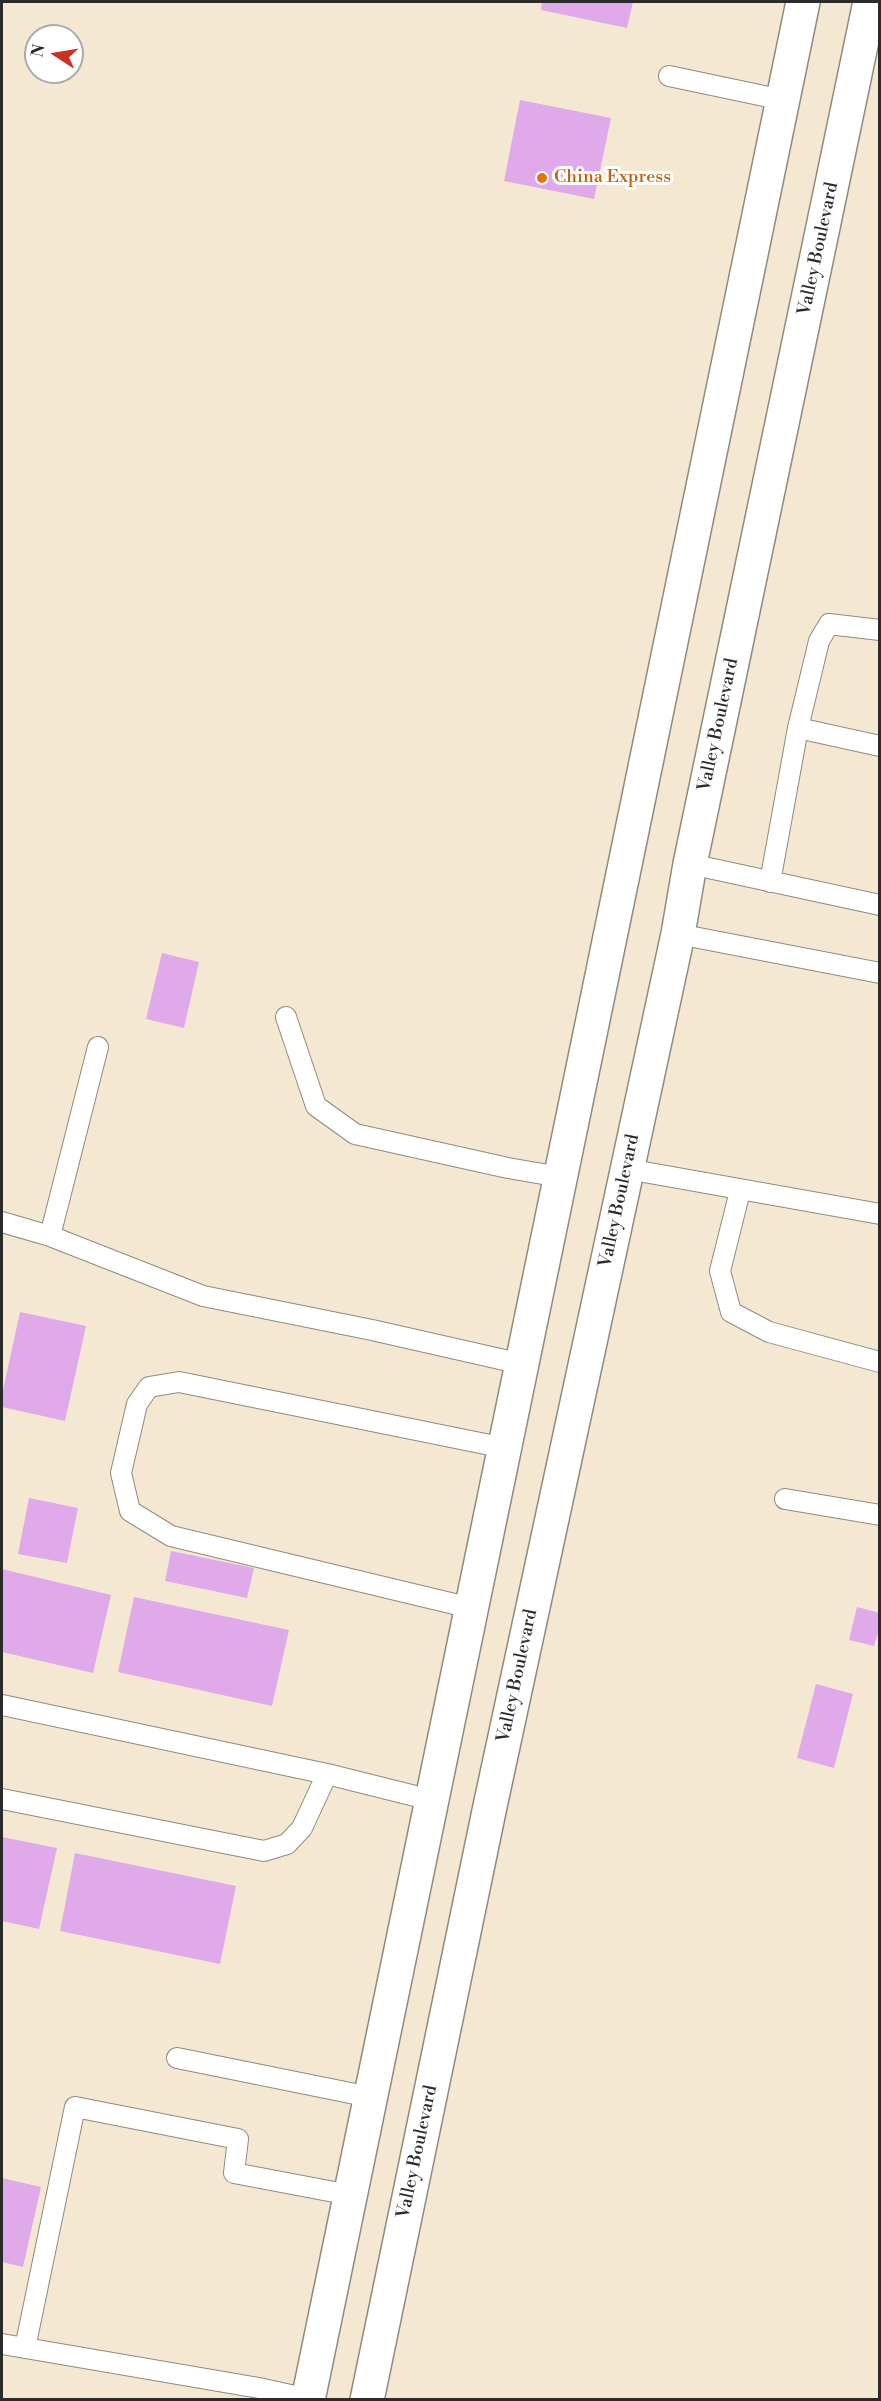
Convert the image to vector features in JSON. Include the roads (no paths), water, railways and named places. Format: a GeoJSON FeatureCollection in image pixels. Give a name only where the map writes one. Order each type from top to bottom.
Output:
{"type":"FeatureCollection","features":[{"type":"Feature","properties":{"kind":"main road"},"geometry":{"type":"LineString","coordinates":[[308,2399],[803,2]]}},
{"type":"Feature","properties":{"kind":"main road","name":"Valley Boulevard"},"geometry":{"type":"LineString","coordinates":[[367,2400],[487,1822],[678,934],[690,864],[870,2]]}},
{"type":"Feature","properties":{"kind":"lane"},"geometry":{"type":"LineString","coordinates":[[669,76],[783,100]]}},
{"type":"Feature","properties":{"kind":"lane"},"geometry":{"type":"LineString","coordinates":[[770,882],[798,728],[819,641],[829,624],[879,630]]}},
{"type":"Feature","properties":{"kind":"lane"},"geometry":{"type":"LineString","coordinates":[[798,728],[879,746]]}},
{"type":"Feature","properties":{"kind":"lane"},"geometry":{"type":"LineString","coordinates":[[690,864],[879,905]]}},
{"type":"Feature","properties":{"kind":"lane"},"geometry":{"type":"LineString","coordinates":[[678,934],[879,973]]}},
{"type":"Feature","properties":{"kind":"lane"},"geometry":{"type":"LineString","coordinates":[[286,1017],[316,1106],[355,1134],[560,1178]]}},
{"type":"Feature","properties":{"kind":"lane"},"geometry":{"type":"LineString","coordinates":[[50,1236],[98,1047]]}},
{"type":"Feature","properties":{"kind":"lane"},"geometry":{"type":"LineString","coordinates":[[627,1169],[879,1214]]}},
{"type":"Feature","properties":{"kind":"lane"},"geometry":{"type":"LineString","coordinates":[[740,1191],[720,1271],[731,1312],[769,1332],[879,1362]]}},
{"type":"Feature","properties":{"kind":"lane"},"geometry":{"type":"LineString","coordinates":[[2,1222],[50,1236],[203,1296],[372,1330],[522,1364]]}},
{"type":"Feature","properties":{"kind":"lane"},"geometry":{"type":"LineString","coordinates":[[471,1608],[171,1536],[130,1511],[121,1473],[137,1404],[149,1387],[179,1382],[505,1448]]}},
{"type":"Feature","properties":{"kind":"lane"},"geometry":{"type":"LineString","coordinates":[[785,1499],[879,1515]]}},
{"type":"Feature","properties":{"kind":"lane"},"geometry":{"type":"LineString","coordinates":[[2,1705],[327,1774],[431,1800]]}},
{"type":"Feature","properties":{"kind":"lane"},"geometry":{"type":"LineString","coordinates":[[2,1799],[264,1851],[287,1844],[302,1828],[327,1774]]}},
{"type":"Feature","properties":{"kind":"lane"},"geometry":{"type":"LineString","coordinates":[[177,2058],[370,2097]]}},
{"type":"Feature","properties":{"kind":"lane"},"geometry":{"type":"LineString","coordinates":[[25,2348],[75,2107],[238,2139],[234,2173],[350,2195]]}},
{"type":"Feature","properties":{"kind":"lane"},"geometry":{"type":"LineString","coordinates":[[2,2344],[259,2388],[308,2399]]}},
{"type":"Feature","properties":{"kind":"place","name":"China Express"},"geometry":{"type":"Point","coordinates":[542,178]}}]}
